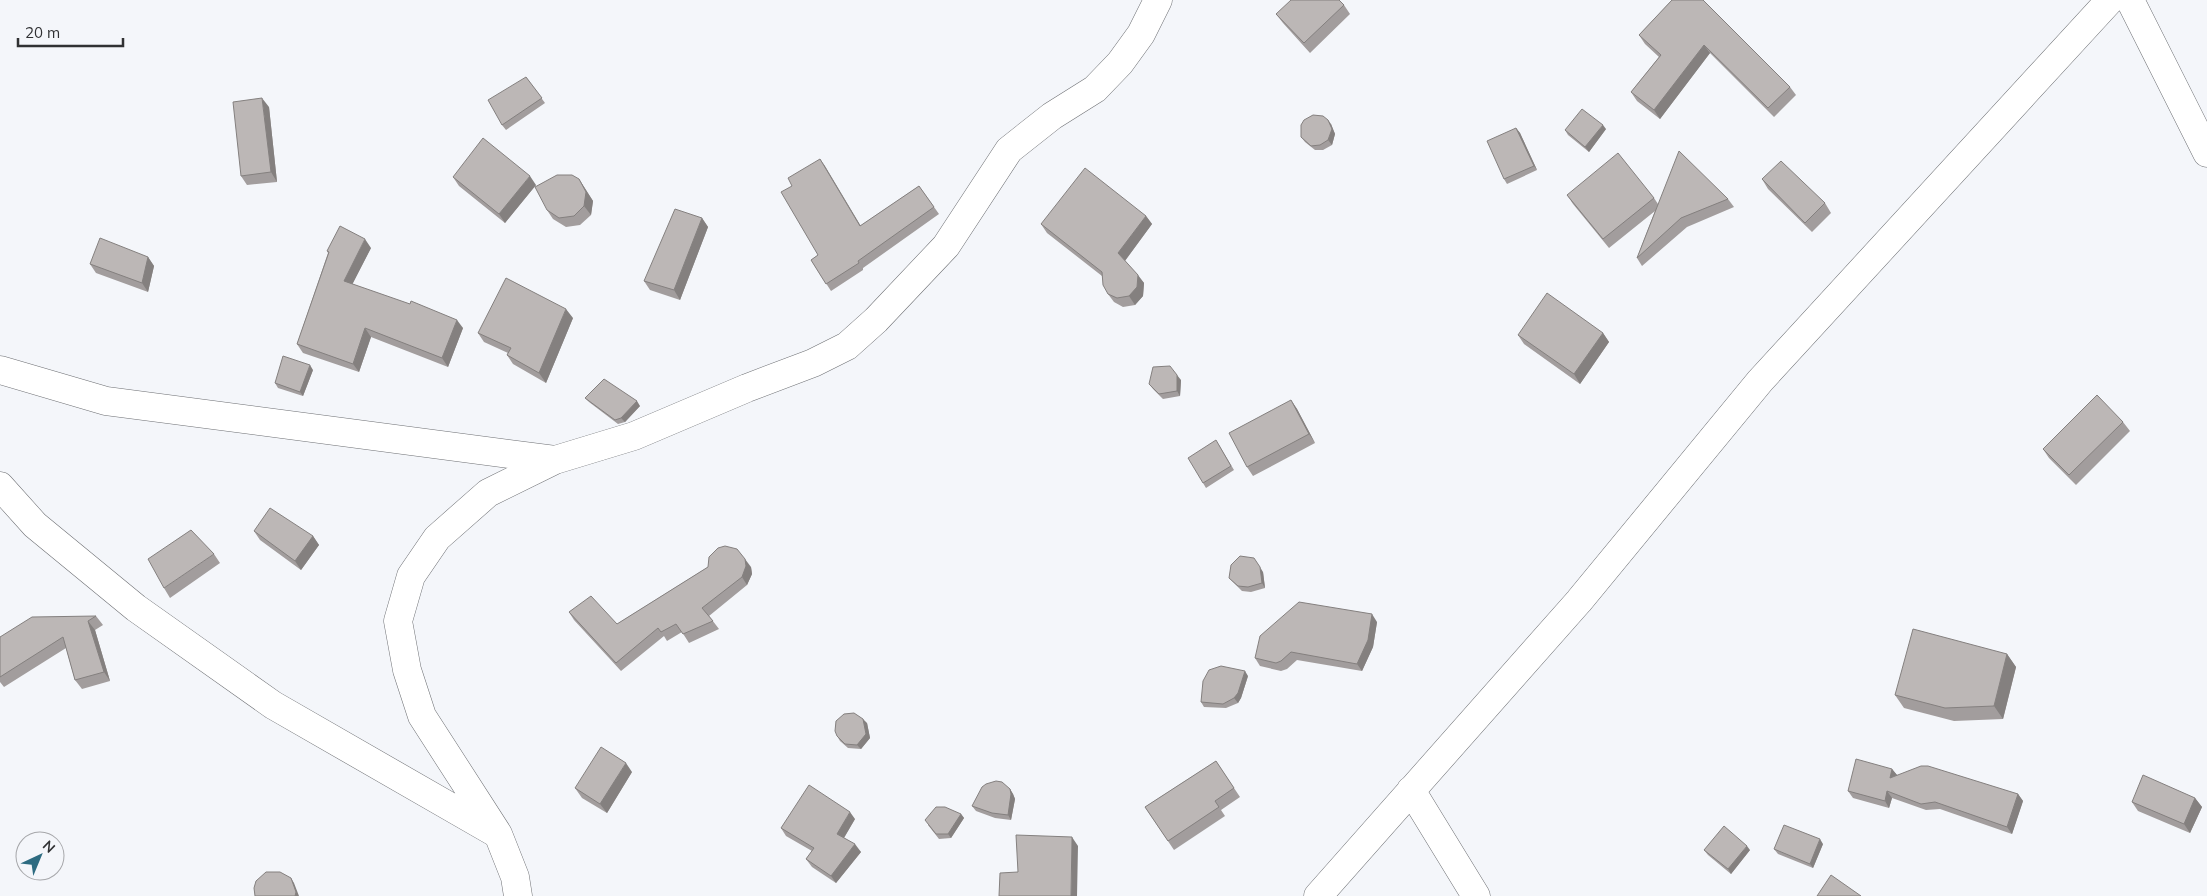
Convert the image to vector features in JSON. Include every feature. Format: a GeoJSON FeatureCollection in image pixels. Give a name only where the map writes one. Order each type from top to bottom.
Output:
{"type":"FeatureCollection","features":[{"type":"Feature","properties":{"kind":"street"},"geometry":{"type":"LineString","coordinates":[[518,896],[515,877],[498,834],[422,716],[407,670],[398,621],[411,576],[437,538],[488,493],[555,460],[634,436],[747,388],[813,363],[847,346],[876,320],[946,246],[1009,150],[1052,116],[1095,89],[1120,63],[1140,34],[1158,0]]}},
{"type":"Feature","properties":{"kind":"street"},"geometry":{"type":"LineString","coordinates":[[1318,896],[1579,601],[1760,380],[2110,0]]}},
{"type":"Feature","properties":{"kind":"street"},"geometry":{"type":"LineString","coordinates":[[2130,0],[2207,153]]}},
{"type":"Feature","properties":{"kind":"street"},"geometry":{"type":"LineString","coordinates":[[0,370],[106,401],[555,460]]}},
{"type":"Feature","properties":{"kind":"street"},"geometry":{"type":"LineString","coordinates":[[0,486],[35,526],[136,608],[265,699],[498,834]]}},
{"type":"Feature","properties":{"kind":"street"},"geometry":{"type":"LineString","coordinates":[[1412,790],[1476,896]]}},
{"type":"Feature","properties":{"kind":"building"},"geometry":{"type":"Polygon","coordinates":[[[1291,0],[1339,0],[1344,5],[1304,43],[1276,14],[1291,0]]]}},
{"type":"Feature","properties":{"kind":"building"},"geometry":{"type":"Polygon","coordinates":[[[1672,0],[1703,0],[1790,87],[1768,108],[1704,45],[1654,110],[1631,92],[1661,55],[1639,35],[1672,0]]]}},
{"type":"Feature","properties":{"kind":"building"},"geometry":{"type":"Polygon","coordinates":[[[526,77],[542,98],[502,125],[488,100],[526,77]]]}},
{"type":"Feature","properties":{"kind":"building"},"geometry":{"type":"Polygon","coordinates":[[[262,98],[271,172],[241,176],[233,102],[262,98]]]}},
{"type":"Feature","properties":{"kind":"building"},"geometry":{"type":"Polygon","coordinates":[[[1582,109],[1603,125],[1585,147],[1565,130],[1582,109]]]}},
{"type":"Feature","properties":{"kind":"building"},"geometry":{"type":"Polygon","coordinates":[[[1313,115],[1323,116],[1328,120],[1332,129],[1328,140],[1320,145],[1311,146],[1301,137],[1301,125],[1304,120],[1313,115]]]}},
{"type":"Feature","properties":{"kind":"building"},"geometry":{"type":"Polygon","coordinates":[[[1516,128],[1534,166],[1504,179],[1487,141],[1516,128]]]}},
{"type":"Feature","properties":{"kind":"building"},"geometry":{"type":"Polygon","coordinates":[[[483,138],[530,176],[499,214],[453,177],[483,138]]]}},
{"type":"Feature","properties":{"kind":"building"},"geometry":{"type":"Polygon","coordinates":[[[1679,151],[1728,199],[1681,218],[1637,258],[1679,151]]]}},
{"type":"Feature","properties":{"kind":"building"},"geometry":{"type":"Polygon","coordinates":[[[1618,153],[1654,198],[1603,239],[1567,195],[1618,153]]]}},
{"type":"Feature","properties":{"kind":"building"},"geometry":{"type":"Polygon","coordinates":[[[820,159],[860,226],[919,186],[934,207],[858,261],[859,263],[826,284],[811,260],[818,255],[781,192],[792,186],[788,178],[820,159]]]}},
{"type":"Feature","properties":{"kind":"building"},"geometry":{"type":"Polygon","coordinates":[[[1781,161],[1825,203],[1805,223],[1762,179],[1781,161]]]}},
{"type":"Feature","properties":{"kind":"building"},"geometry":{"type":"Polygon","coordinates":[[[1085,168],[1146,216],[1118,253],[1138,275],[1137,287],[1129,296],[1117,298],[1108,294],[1103,285],[1102,272],[1041,224],[1085,168]]]}},
{"type":"Feature","properties":{"kind":"building"},"geometry":{"type":"Polygon","coordinates":[[[557,175],[572,175],[579,179],[586,192],[584,206],[574,216],[559,218],[547,210],[535,187],[557,175]]]}},
{"type":"Feature","properties":{"kind":"building"},"geometry":{"type":"Polygon","coordinates":[[[675,209],[702,218],[674,290],[644,281],[675,209]]]}},
{"type":"Feature","properties":{"kind":"building"},"geometry":{"type":"Polygon","coordinates":[[[340,226],[365,239],[344,281],[410,304],[411,301],[457,320],[442,358],[365,328],[353,364],[297,344],[329,252],[327,251],[340,226]]]}},
{"type":"Feature","properties":{"kind":"building"},"geometry":{"type":"Polygon","coordinates":[[[100,238],[148,257],[142,283],[90,264],[100,238]]]}},
{"type":"Feature","properties":{"kind":"building"},"geometry":{"type":"Polygon","coordinates":[[[506,278],[566,309],[539,373],[507,355],[511,348],[478,333],[506,278]]]}},
{"type":"Feature","properties":{"kind":"building"},"geometry":{"type":"Polygon","coordinates":[[[1547,293],[1603,333],[1574,374],[1518,335],[1547,293]]]}},
{"type":"Feature","properties":{"kind":"building"},"geometry":{"type":"Polygon","coordinates":[[[283,356],[310,365],[300,392],[275,383],[283,356]]]}},
{"type":"Feature","properties":{"kind":"building"},"geometry":{"type":"Polygon","coordinates":[[[1170,366],[1177,375],[1177,391],[1159,394],[1149,384],[1153,367],[1170,366]]]}},
{"type":"Feature","properties":{"kind":"building"},"geometry":{"type":"Polygon","coordinates":[[[604,379],[637,401],[621,418],[615,420],[585,398],[604,379]]]}},
{"type":"Feature","properties":{"kind":"building"},"geometry":{"type":"Polygon","coordinates":[[[2097,395],[2123,422],[2069,475],[2043,449],[2097,395]]]}},
{"type":"Feature","properties":{"kind":"building"},"geometry":{"type":"Polygon","coordinates":[[[1291,400],[1309,434],[1247,467],[1229,433],[1291,400]]]}},
{"type":"Feature","properties":{"kind":"building"},"geometry":{"type":"Polygon","coordinates":[[[1216,440],[1231,466],[1203,483],[1188,458],[1216,440]]]}},
{"type":"Feature","properties":{"kind":"building"},"geometry":{"type":"Polygon","coordinates":[[[270,508],[313,536],[295,561],[254,531],[270,508]]]}},
{"type":"Feature","properties":{"kind":"building"},"geometry":{"type":"Polygon","coordinates":[[[191,530],[214,554],[164,588],[148,559],[191,530]]]}},
{"type":"Feature","properties":{"kind":"building"},"geometry":{"type":"Polygon","coordinates":[[[725,546],[737,549],[745,559],[746,566],[742,577],[702,608],[713,621],[683,634],[676,624],[661,632],[658,628],[616,663],[569,612],[591,596],[617,624],[708,567],[709,557],[718,548],[725,546]]]}},
{"type":"Feature","properties":{"kind":"building"},"geometry":{"type":"Polygon","coordinates":[[[1240,556],[1254,558],[1260,567],[1262,583],[1248,587],[1238,586],[1229,578],[1231,565],[1240,556]]]}},
{"type":"Feature","properties":{"kind":"building"},"geometry":{"type":"Polygon","coordinates":[[[1299,602],[1372,614],[1368,640],[1357,664],[1291,652],[1276,663],[1255,658],[1260,636],[1299,602]]]}},
{"type":"Feature","properties":{"kind":"building"},"geometry":{"type":"Polygon","coordinates":[[[96,616],[88,621],[104,672],[75,680],[63,637],[0,677],[0,637],[32,617],[96,616]]]}},
{"type":"Feature","properties":{"kind":"building"},"geometry":{"type":"Polygon","coordinates":[[[1913,629],[2007,654],[1994,706],[1945,708],[1895,695],[1913,629]]]}},
{"type":"Feature","properties":{"kind":"building"},"geometry":{"type":"Polygon","coordinates":[[[1221,666],[1245,671],[1238,693],[1234,698],[1223,704],[1201,702],[1203,681],[1209,670],[1221,666]]]}},
{"type":"Feature","properties":{"kind":"building"},"geometry":{"type":"Polygon","coordinates":[[[854,713],[863,719],[866,734],[857,745],[845,744],[835,731],[836,721],[844,714],[854,713]]]}},
{"type":"Feature","properties":{"kind":"building"},"geometry":{"type":"Polygon","coordinates":[[[601,747],[626,763],[600,804],[575,788],[601,747]]]}},
{"type":"Feature","properties":{"kind":"building"},"geometry":{"type":"Polygon","coordinates":[[[1856,759],[1892,769],[1890,778],[1921,766],[1928,766],[2018,794],[2007,827],[1935,802],[1921,804],[1887,791],[1885,801],[1848,791],[1856,759]]]}},
{"type":"Feature","properties":{"kind":"building"},"geometry":{"type":"Polygon","coordinates":[[[1216,761],[1234,788],[1215,801],[1219,807],[1168,841],[1145,807],[1216,761]]]}},
{"type":"Feature","properties":{"kind":"building"},"geometry":{"type":"Polygon","coordinates":[[[2143,775],[2195,798],[2184,824],[2132,802],[2143,775]]]}},
{"type":"Feature","properties":{"kind":"building"},"geometry":{"type":"Polygon","coordinates":[[[996,781],[1002,782],[1010,789],[1008,815],[992,813],[972,806],[982,787],[996,781]]]}},
{"type":"Feature","properties":{"kind":"building"},"geometry":{"type":"Polygon","coordinates":[[[809,785],[850,812],[837,834],[855,844],[831,876],[806,859],[814,848],[781,828],[809,785]]]}},
{"type":"Feature","properties":{"kind":"building"},"geometry":{"type":"Polygon","coordinates":[[[936,807],[945,807],[961,814],[948,834],[936,834],[925,820],[936,807]]]}},
{"type":"Feature","properties":{"kind":"building"},"geometry":{"type":"Polygon","coordinates":[[[1784,825],[1820,839],[1810,864],[1774,849],[1784,825]]]}},
{"type":"Feature","properties":{"kind":"building"},"geometry":{"type":"Polygon","coordinates":[[[1724,826],[1747,846],[1728,869],[1704,850],[1724,826]]]}},
{"type":"Feature","properties":{"kind":"building"},"geometry":{"type":"Polygon","coordinates":[[[1016,835],[1072,837],[1071,896],[999,896],[1000,873],[1018,872],[1016,835]]]}},
{"type":"Feature","properties":{"kind":"building"},"geometry":{"type":"Polygon","coordinates":[[[266,872],[280,872],[291,878],[296,892],[295,896],[255,896],[254,888],[256,881],[266,872]]]}},
{"type":"Feature","properties":{"kind":"building"},"geometry":{"type":"Polygon","coordinates":[[[1831,875],[1861,896],[1817,896],[1831,875]]]}}]}
